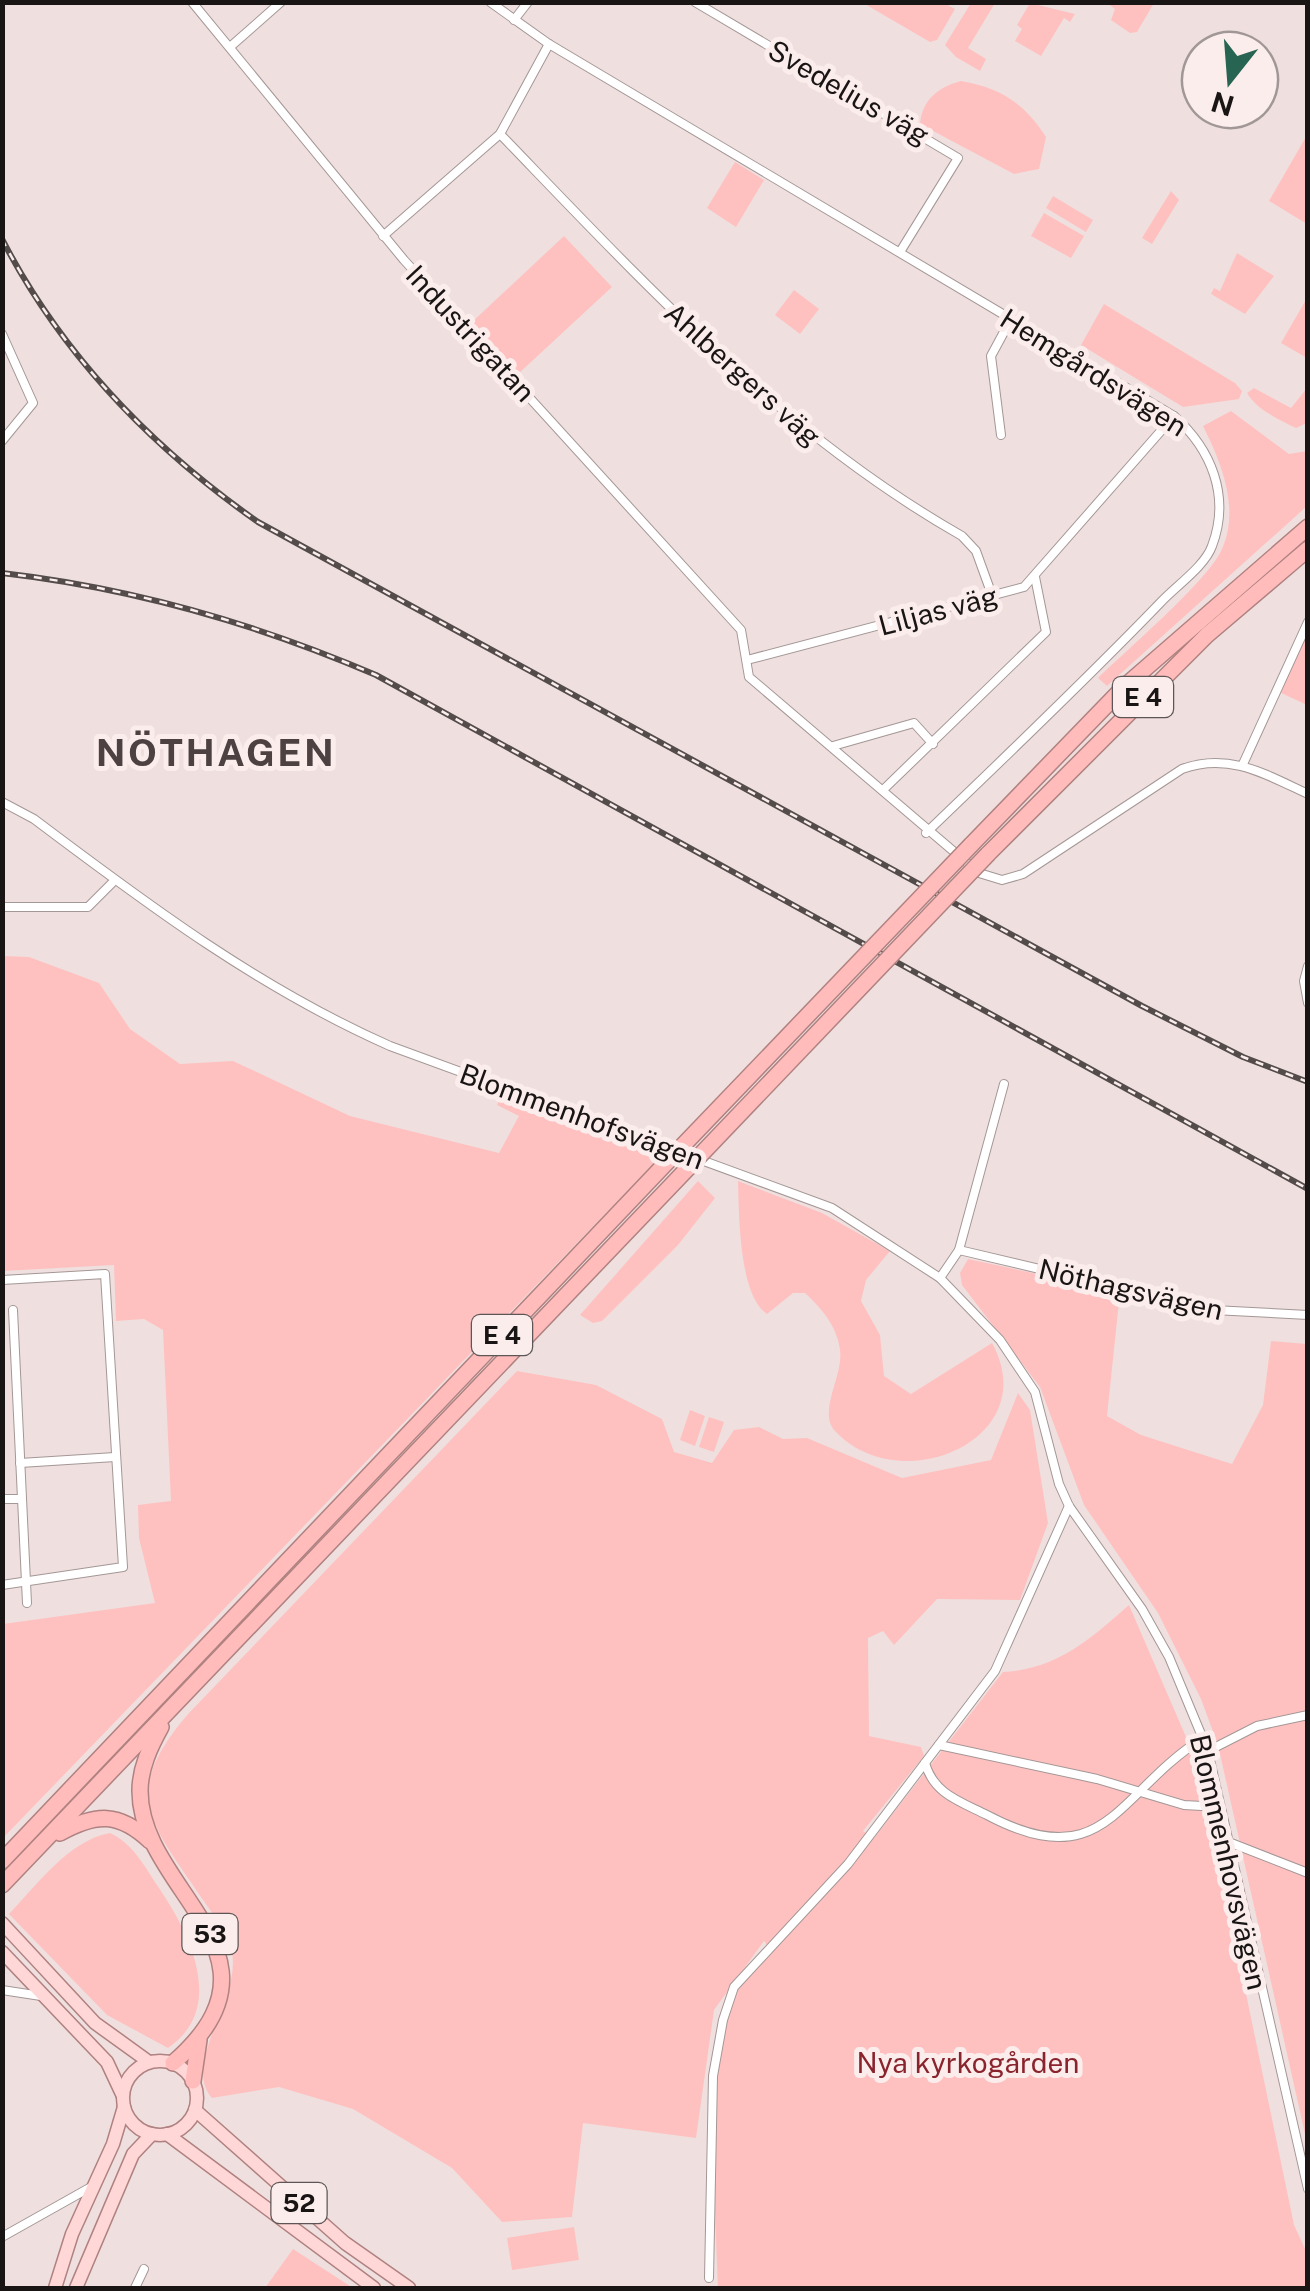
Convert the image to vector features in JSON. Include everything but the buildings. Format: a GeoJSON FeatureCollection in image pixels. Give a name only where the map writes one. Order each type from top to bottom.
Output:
{"type":"FeatureCollection","features":[{"type":"Feature","properties":{"kind":"highway","name":"E 4"},"geometry":{"type":"LineString","coordinates":[[2,1861],[1124,687],[1308,527]]}},
{"type":"Feature","properties":{"kind":"highway","name":"E 4"},"geometry":{"type":"LineString","coordinates":[[4,1883],[988,854],[1207,635],[1308,549]]}},
{"type":"Feature","properties":{"kind":"highway","name":"53"},"geometry":{"type":"LineString","coordinates":[[170,1709],[141,1776],[141,1805],[156,1846],[205,1922],[219,1962],[216,2004],[202,2032],[193,2080]]}},
{"type":"Feature","properties":{"kind":"highway"},"geometry":{"type":"LineString","coordinates":[[44,1842],[76,1824],[106,1816],[128,1823],[156,1846]]}},
{"type":"Feature","properties":{"kind":"highway","name":"53"},"geometry":{"type":"LineString","coordinates":[[173,2063],[202,2032]]}},
{"type":"Feature","properties":{"kind":"main road"},"geometry":{"type":"LineString","coordinates":[[2,1923],[95,2022],[150,2062],[173,2063],[193,2080],[195,2110],[184,2126],[168,2134],[152,2134],[134,2124],[106,2062],[2,1952]]}},
{"type":"Feature","properties":{"kind":"main road"},"geometry":{"type":"LineString","coordinates":[[54,2288],[92,2186],[114,2144],[130,2077],[150,2062]]}},
{"type":"Feature","properties":{"kind":"main road","name":"52"},"geometry":{"type":"LineString","coordinates":[[195,2110],[345,2243],[409,2288]]}},
{"type":"Feature","properties":{"kind":"main road"},"geometry":{"type":"LineString","coordinates":[[76,2288],[133,2154],[152,2134]]}},
{"type":"Feature","properties":{"kind":"main road","name":"52"},"geometry":{"type":"LineString","coordinates":[[168,2134],[374,2288]]}},
{"type":"Feature","properties":{"kind":"street","name":"Industrigatan"},"geometry":{"type":"LineString","coordinates":[[192,2],[383,236],[741,630],[749,677],[884,789],[926,833]]}},
{"type":"Feature","properties":{"kind":"street"},"geometry":{"type":"LineString","coordinates":[[230,47],[281,2]]}},
{"type":"Feature","properties":{"kind":"street","name":"Hemgårdsvägen"},"geometry":{"type":"LineString","coordinates":[[490,2],[549,44],[1174,416],[1199,438],[1209,456],[1219,502],[1212,549],[1092,674],[926,833]]}},
{"type":"Feature","properties":{"kind":"street"},"geometry":{"type":"LineString","coordinates":[[514,20],[528,2]]}},
{"type":"Feature","properties":{"kind":"street","name":"Svedelius väg"},"geometry":{"type":"LineString","coordinates":[[695,2],[958,158],[900,252]]}},
{"type":"Feature","properties":{"kind":"street"},"geometry":{"type":"LineString","coordinates":[[383,236],[500,134],[549,44]]}},
{"type":"Feature","properties":{"kind":"street","name":"Ahlbergers väg"},"geometry":{"type":"LineString","coordinates":[[500,134],[632,274],[766,398],[834,455],[962,536],[976,551],[992,595]]}},
{"type":"Feature","properties":{"kind":"street"},"geometry":{"type":"LineString","coordinates":[[1000,435],[991,356],[1010,319]]}},
{"type":"Feature","properties":{"kind":"street"},"geometry":{"type":"LineString","coordinates":[[2,334],[33,402],[5,435]]}},
{"type":"Feature","properties":{"kind":"street","name":"Liljas väg"},"geometry":{"type":"LineString","coordinates":[[748,660],[1024,587],[1174,416]]}},
{"type":"Feature","properties":{"kind":"street"},"geometry":{"type":"LineString","coordinates":[[884,789],[1046,632],[1035,577]]}},
{"type":"Feature","properties":{"kind":"street"},"geometry":{"type":"LineString","coordinates":[[1243,764],[1308,622]]}},
{"type":"Feature","properties":{"kind":"street"},"geometry":{"type":"LineString","coordinates":[[833,746],[914,723],[933,744]]}},
{"type":"Feature","properties":{"kind":"street"},"geometry":{"type":"LineString","coordinates":[[926,833],[978,873],[1002,880],[1023,874],[1182,768],[1222,761],[1243,764],[1308,794]]}},
{"type":"Feature","properties":{"kind":"street","name":"Blommenhofsvägen"},"geometry":{"type":"LineString","coordinates":[[2,802],[34,820],[237,965],[342,1024],[408,1053],[832,1208],[940,1278],[1000,1340],[1035,1392],[1055,1472],[1069,1506]]}},
{"type":"Feature","properties":{"kind":"street"},"geometry":{"type":"LineString","coordinates":[[2,907],[88,907],[114,880]]}},
{"type":"Feature","properties":{"kind":"street"},"geometry":{"type":"LineString","coordinates":[[1308,966],[1304,982],[1308,1002]]}},
{"type":"Feature","properties":{"kind":"street"},"geometry":{"type":"LineString","coordinates":[[940,1278],[959,1250],[1004,1084]]}},
{"type":"Feature","properties":{"kind":"street","name":"Nöthagsvägen"},"geometry":{"type":"LineString","coordinates":[[959,1250],[1213,1310],[1307,1313]]}},
{"type":"Feature","properties":{"kind":"street"},"geometry":{"type":"LineString","coordinates":[[2,1280],[105,1274],[124,1567],[2,1585]]}},
{"type":"Feature","properties":{"kind":"street"},"geometry":{"type":"LineString","coordinates":[[13,1310],[27,1602]]}},
{"type":"Feature","properties":{"kind":"street"},"geometry":{"type":"LineString","coordinates":[[2,1414],[17,1413]]}},
{"type":"Feature","properties":{"kind":"street"},"geometry":{"type":"LineString","coordinates":[[20,1462],[116,1457]]}},
{"type":"Feature","properties":{"kind":"street"},"geometry":{"type":"LineString","coordinates":[[2,1499],[20,1498]]}},
{"type":"Feature","properties":{"kind":"street"},"geometry":{"type":"LineString","coordinates":[[709,2278],[713,2076],[728,2001],[742,1975],[848,1864],[1001,1658],[1069,1506]]}},
{"type":"Feature","properties":{"kind":"street","name":"Blommenhovsvägen"},"geometry":{"type":"LineString","coordinates":[[1069,1506],[1142,1609],[1168,1657],[1208,1751],[1308,2189]]}},
{"type":"Feature","properties":{"kind":"street"},"geometry":{"type":"LineString","coordinates":[[1208,1751],[1257,1726],[1308,1715]]}},
{"type":"Feature","properties":{"kind":"street"},"geometry":{"type":"LineString","coordinates":[[924,1763],[938,1790],[1030,1836],[1065,1840],[1084,1835],[1142,1791],[1182,1751],[1203,1738]]}},
{"type":"Feature","properties":{"kind":"street"},"geometry":{"type":"LineString","coordinates":[[939,1745],[1142,1791],[1184,1805],[1220,1807]]}},
{"type":"Feature","properties":{"kind":"street"},"geometry":{"type":"LineString","coordinates":[[1226,1841],[1308,1873]]}},
{"type":"Feature","properties":{"kind":"street"},"geometry":{"type":"LineString","coordinates":[[2,1990],[41,1996]]}},
{"type":"Feature","properties":{"kind":"street"},"geometry":{"type":"LineString","coordinates":[[2,2236],[92,2186]]}},
{"type":"Feature","properties":{"kind":"street"},"geometry":{"type":"LineString","coordinates":[[136,2288],[144,2269]]}},
{"type":"Feature","properties":{"kind":"green space"},"geometry":{"type":"Polygon","coordinates":[[[863,3],[944,3],[955,9],[937,40],[930,42],[863,3]]]}},
{"type":"Feature","properties":{"kind":"green space"},"geometry":{"type":"Polygon","coordinates":[[[971,3],[995,3],[968,48],[986,59],[980,71],[956,57],[945,45],[971,3]]]}},
{"type":"Feature","properties":{"kind":"green space"},"geometry":{"type":"Polygon","coordinates":[[[1030,3],[1075,14],[1070,22],[1064,18],[1041,56],[1015,41],[1022,29],[1017,25],[1030,3]]]}},
{"type":"Feature","properties":{"kind":"green space"},"geometry":{"type":"Polygon","coordinates":[[[1107,3],[1154,3],[1137,32],[1130,33],[1111,20],[1115,9],[1107,3]]]}},
{"type":"Feature","properties":{"kind":"green space"},"geometry":{"type":"Polygon","coordinates":[[[961,81],[1000,93],[1029,115],[1046,137],[1039,169],[1014,174],[920,124],[933,95],[961,81]]]}},
{"type":"Feature","properties":{"kind":"green space"},"geometry":{"type":"Polygon","coordinates":[[[1307,135],[1307,224],[1269,201],[1307,135]]]}},
{"type":"Feature","properties":{"kind":"green space"},"geometry":{"type":"Polygon","coordinates":[[[735,162],[764,180],[736,227],[707,208],[735,162]]]}},
{"type":"Feature","properties":{"kind":"green space"},"geometry":{"type":"Polygon","coordinates":[[[1171,191],[1179,200],[1152,244],[1142,238],[1171,191]]]}},
{"type":"Feature","properties":{"kind":"green space"},"geometry":{"type":"Polygon","coordinates":[[[1053,196],[1093,220],[1086,232],[1046,208],[1053,196]]]}},
{"type":"Feature","properties":{"kind":"green space"},"geometry":{"type":"Polygon","coordinates":[[[1044,213],[1084,236],[1071,258],[1031,236],[1044,213]]]}},
{"type":"Feature","properties":{"kind":"green space"},"geometry":{"type":"Polygon","coordinates":[[[564,236],[612,287],[517,375],[471,323],[564,236]]]}},
{"type":"Feature","properties":{"kind":"green space"},"geometry":{"type":"Polygon","coordinates":[[[1237,253],[1274,276],[1245,314],[1211,294],[1214,288],[1220,291],[1237,253]]]}},
{"type":"Feature","properties":{"kind":"green space"},"geometry":{"type":"Polygon","coordinates":[[[794,290],[819,309],[800,334],[775,315],[794,290]]]}},
{"type":"Feature","properties":{"kind":"green space"},"geometry":{"type":"Polygon","coordinates":[[[1307,298],[1307,358],[1281,343],[1307,298]]]}},
{"type":"Feature","properties":{"kind":"green space"},"geometry":{"type":"Polygon","coordinates":[[[1104,304],[1235,383],[1242,391],[1239,399],[1183,407],[1081,345],[1104,304]]]}},
{"type":"Feature","properties":{"kind":"green space"},"geometry":{"type":"Polygon","coordinates":[[[1254,388],[1291,408],[1307,388],[1307,423],[1296,428],[1268,414],[1247,393],[1254,388]]]}},
{"type":"Feature","properties":{"kind":"green space"},"geometry":{"type":"Polygon","coordinates":[[[1231,411],[1289,454],[1307,451],[1306,507],[1107,686],[1098,678],[1183,597],[1221,551],[1227,535],[1229,503],[1222,471],[1203,426],[1231,411]]]}},
{"type":"Feature","properties":{"kind":"green space"},"geometry":{"type":"Polygon","coordinates":[[[1307,626],[1307,705],[1279,692],[1307,626]]]}},
{"type":"Feature","properties":{"kind":"green space"},"geometry":{"type":"Polygon","coordinates":[[[3,956],[29,957],[99,983],[130,1029],[180,1064],[233,1061],[350,1116],[499,1153],[519,1116],[497,1105],[500,1098],[661,1156],[3,1838],[3,1624],[155,1603],[139,1538],[138,1505],[171,1501],[163,1330],[144,1319],[116,1321],[114,1265],[3,1271],[3,956]]]}},
{"type":"Feature","properties":{"kind":"green space"},"geometry":{"type":"Polygon","coordinates":[[[698,1181],[715,1198],[678,1245],[602,1321],[593,1323],[580,1315],[698,1181]]]}},
{"type":"Feature","properties":{"kind":"green space"},"geometry":{"type":"Polygon","coordinates":[[[738,1181],[822,1213],[890,1251],[866,1280],[861,1301],[880,1335],[884,1376],[911,1394],[992,1343],[1003,1377],[999,1407],[983,1431],[958,1449],[927,1459],[894,1460],[863,1451],[835,1431],[829,1414],[840,1360],[836,1333],[805,1293],[793,1293],[767,1314],[758,1305],[742,1254],[738,1181]]]}},
{"type":"Feature","properties":{"kind":"green space"},"geometry":{"type":"Polygon","coordinates":[[[968,1259],[1120,1292],[1107,1416],[1141,1435],[1232,1464],[1263,1405],[1271,1341],[1307,1344],[1307,2143],[1218,1745],[1201,1699],[1158,1613],[1084,1505],[1040,1387],[962,1285],[960,1273],[968,1259]]]}},
{"type":"Feature","properties":{"kind":"green space","name":"Nya kyrkogården"},"geometry":{"type":"Polygon","coordinates":[[[517,1371],[596,1385],[662,1419],[674,1452],[712,1463],[734,1430],[759,1427],[783,1439],[807,1438],[902,1478],[991,1460],[1018,1393],[1030,1410],[1048,1523],[1020,1600],[937,1599],[894,1645],[883,1631],[868,1638],[869,1736],[921,1747],[924,1756],[863,1831],[874,1838],[1003,1672],[1056,1659],[1086,1641],[1129,1605],[1199,1767],[1294,2225],[1307,2253],[1307,2288],[718,2288],[714,2132],[720,2047],[740,1984],[770,1949],[764,1941],[714,2010],[696,2138],[583,2123],[572,2217],[502,2222],[452,2168],[353,2109],[279,2087],[212,2098],[204,2084],[203,2067],[228,1990],[232,1953],[220,1925],[157,1828],[149,1788],[154,1766],[189,1713],[517,1371]]]}},
{"type":"Feature","properties":{"kind":"green space"},"geometry":{"type":"Polygon","coordinates":[[[690,1410],[705,1416],[695,1446],[680,1440],[690,1410]]]}},
{"type":"Feature","properties":{"kind":"green space"},"geometry":{"type":"Polygon","coordinates":[[[709,1417],[724,1422],[714,1452],[699,1447],[709,1417]]]}},
{"type":"Feature","properties":{"kind":"green space"},"geometry":{"type":"Polygon","coordinates":[[[110,1833],[131,1849],[169,1903],[197,1967],[196,2011],[186,2031],[168,2048],[107,2015],[9,1914],[67,1854],[110,1833]]]}},
{"type":"Feature","properties":{"kind":"green space"},"geometry":{"type":"Polygon","coordinates":[[[574,2227],[579,2260],[512,2270],[507,2238],[574,2227]]]}},
{"type":"Feature","properties":{"kind":"green space"},"geometry":{"type":"Polygon","coordinates":[[[293,2249],[353,2288],[265,2288],[293,2249]]]}},
{"type":"Feature","properties":{"kind":"railway"},"geometry":{"type":"LineString","coordinates":[[2,239],[52,322],[112,396],[181,462],[258,522],[1142,1006],[1243,1057],[1308,1082]]}},
{"type":"Feature","properties":{"kind":"railway"},"geometry":{"type":"LineString","coordinates":[[2,573],[99,588],[193,610],[285,639],[376,675],[1308,1189]]}},
{"type":"Feature","properties":{"kind":"district","name":"NÖTHAGEN"},"geometry":{"type":"Point","coordinates":[216,752]}}]}
